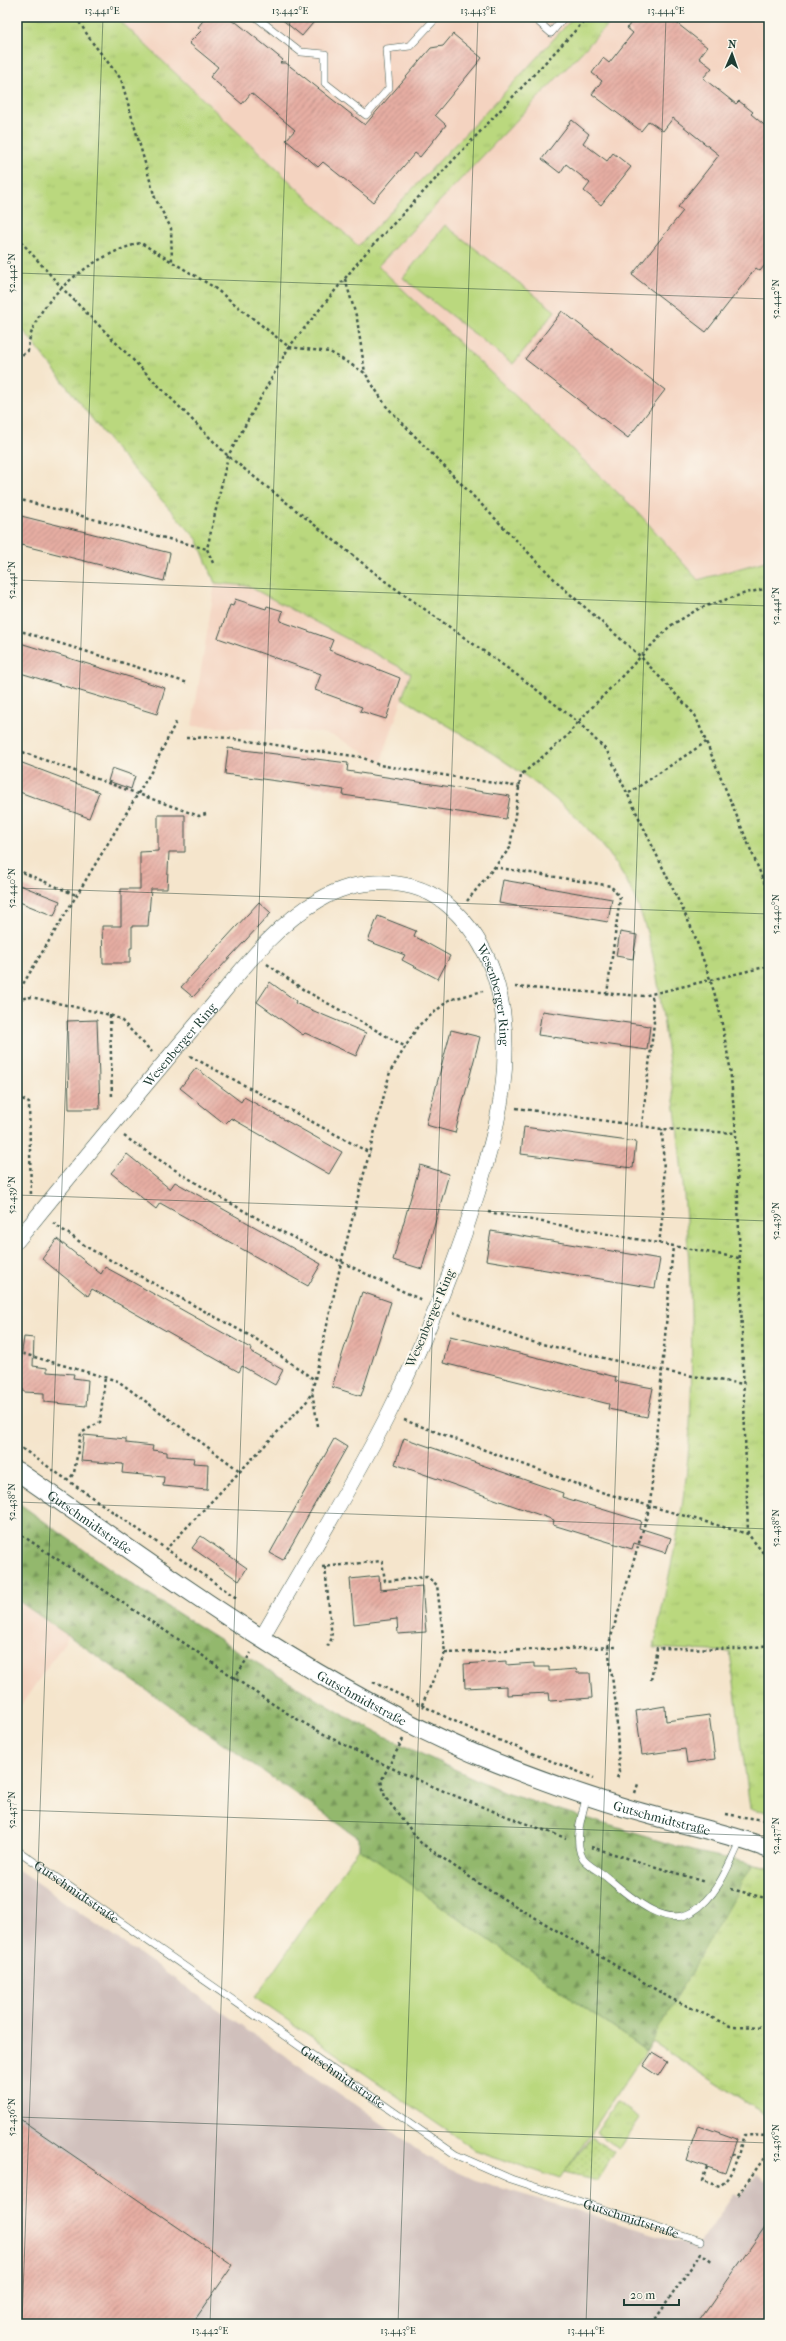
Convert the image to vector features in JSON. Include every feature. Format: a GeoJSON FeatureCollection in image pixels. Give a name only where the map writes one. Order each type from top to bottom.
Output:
{"type":"FeatureCollection","features":[{"type":"Feature","properties":{"kind":"street","name":"Wesenberger Ring"},"geometry":{"type":"LineString","coordinates":[[17,1241],[163,1063],[255,956],[287,923],[321,898],[344,889],[369,883],[389,882],[413,886],[430,892],[457,914],[481,943],[492,966],[498,987],[503,1012],[505,1052],[499,1105],[472,1209],[436,1306],[388,1414],[261,1639]]}},
{"type":"Feature","properties":{"kind":"street","name":"Gutschmidtstraße"},"geometry":{"type":"LineString","coordinates":[[19,1476],[261,1639],[342,1688],[413,1725],[496,1762],[587,1796],[656,1817],[741,1838],[769,1849]]}},
{"type":"Feature","properties":{"kind":"street","name":"Gutschmidtstraße"},"geometry":{"type":"LineString","coordinates":[[741,1838],[769,1838]]}},
{"type":"Feature","properties":{"kind":"lane"},"geometry":{"type":"LineString","coordinates":[[256,17],[301,52],[325,54],[325,84],[366,115],[389,88],[386,49],[410,46],[436,17]]}},
{"type":"Feature","properties":{"kind":"lane"},"geometry":{"type":"LineString","coordinates":[[533,17],[551,33],[564,17]]}},
{"type":"Feature","properties":{"kind":"lane"},"geometry":{"type":"LineString","coordinates":[[587,1796],[582,1814],[580,1843],[583,1859],[637,1901],[657,1914],[676,1917],[691,1913],[702,1904],[718,1886],[741,1838]]}},
{"type":"Feature","properties":{"kind":"lane","name":"Gutschmidtstraße"},"geometry":{"type":"LineString","coordinates":[[17,1850],[456,2154],[511,2179],[701,2241]]}},
{"type":"Feature","properties":{"kind":"path"},"geometry":{"type":"LineString","coordinates":[[76,17],[92,42],[121,79],[155,198],[171,228],[172,262]]}},
{"type":"Feature","properties":{"kind":"path"},"geometry":{"type":"LineString","coordinates":[[213,563],[207,549],[228,456],[289,347],[364,255],[588,17]]}},
{"type":"Feature","properties":{"kind":"path"},"geometry":{"type":"LineString","coordinates":[[17,236],[61,287],[228,456],[384,581],[524,680],[578,722],[607,751],[629,793],[693,932],[719,1008],[730,1067],[736,1133],[748,1534]]}},
{"type":"Feature","properties":{"kind":"path"},"geometry":{"type":"LineString","coordinates":[[17,358],[28,351],[30,336],[40,317],[61,287],[91,265],[126,246],[141,243],[212,286],[289,347],[330,352],[365,374],[386,406],[436,458],[561,586],[641,657],[695,715],[769,894]]}},
{"type":"Feature","properties":{"kind":"path"},"geometry":{"type":"LineString","coordinates":[[345,279],[357,318],[365,374]]}},
{"type":"Feature","properties":{"kind":"path"},"geometry":{"type":"LineString","coordinates":[[17,499],[207,549]]}},
{"type":"Feature","properties":{"kind":"path"},"geometry":{"type":"LineString","coordinates":[[457,914],[510,848],[522,774],[567,736],[578,722],[670,626],[700,608],[746,593],[769,588]]}},
{"type":"Feature","properties":{"kind":"path"},"geometry":{"type":"LineString","coordinates":[[17,630],[188,683]]}},
{"type":"Feature","properties":{"kind":"path"},"geometry":{"type":"LineString","coordinates":[[17,994],[151,772],[177,720]]}},
{"type":"Feature","properties":{"kind":"path"},"geometry":{"type":"LineString","coordinates":[[186,738],[219,737],[353,756],[379,765],[520,787]]}},
{"type":"Feature","properties":{"kind":"path"},"geometry":{"type":"LineString","coordinates":[[629,793],[706,742]]}},
{"type":"Feature","properties":{"kind":"path"},"geometry":{"type":"LineString","coordinates":[[17,750],[137,795],[199,816],[206,814]]}},
{"type":"Feature","properties":{"kind":"path"},"geometry":{"type":"LineString","coordinates":[[494,867],[611,886],[620,898],[607,994]]}},
{"type":"Feature","properties":{"kind":"path"},"geometry":{"type":"LineString","coordinates":[[17,870],[76,894]]}},
{"type":"Feature","properties":{"kind":"path"},"geometry":{"type":"LineString","coordinates":[[255,956],[304,990],[406,1046]]}},
{"type":"Feature","properties":{"kind":"path"},"geometry":{"type":"LineString","coordinates":[[169,1546],[307,1401],[312,1392],[341,1263],[390,1072],[418,1026],[449,1000],[498,987],[643,996],[769,966]]}},
{"type":"Feature","properties":{"kind":"path"},"geometry":{"type":"LineString","coordinates":[[642,1126],[654,1023],[652,994]]}},
{"type":"Feature","properties":{"kind":"path"},"geometry":{"type":"LineString","coordinates":[[17,999],[31,997],[110,1015],[120,1019],[163,1063]]}},
{"type":"Feature","properties":{"kind":"path"},"geometry":{"type":"LineString","coordinates":[[110,1015],[112,1104],[123,1112]]}},
{"type":"Feature","properties":{"kind":"path"},"geometry":{"type":"LineString","coordinates":[[176,1049],[370,1153]]}},
{"type":"Feature","properties":{"kind":"path"},"geometry":{"type":"LineString","coordinates":[[17,1096],[29,1103],[31,1203],[39,1214],[90,1249],[256,1338],[315,1380]]}},
{"type":"Feature","properties":{"kind":"path"},"geometry":{"type":"LineString","coordinates":[[499,1105],[662,1129],[736,1133]]}},
{"type":"Feature","properties":{"kind":"path"},"geometry":{"type":"LineString","coordinates":[[110,1127],[170,1169],[341,1263],[436,1306],[524,1340],[663,1372],[743,1384]]}},
{"type":"Feature","properties":{"kind":"path"},"geometry":{"type":"LineString","coordinates":[[659,1244],[665,1194],[662,1129]]}},
{"type":"Feature","properties":{"kind":"path"},"geometry":{"type":"LineString","coordinates":[[472,1209],[739,1258]]}},
{"type":"Feature","properties":{"kind":"path"},"geometry":{"type":"LineString","coordinates":[[617,1778],[619,1773],[616,1706],[608,1647],[650,1506],[673,1246]]}},
{"type":"Feature","properties":{"kind":"path"},"geometry":{"type":"LineString","coordinates":[[17,1352],[118,1381],[240,1471]]}},
{"type":"Feature","properties":{"kind":"path"},"geometry":{"type":"LineString","coordinates":[[71,1477],[74,1473],[81,1433],[100,1422],[105,1377]]}},
{"type":"Feature","properties":{"kind":"path"},"geometry":{"type":"LineString","coordinates":[[312,1392],[318,1426]]}},
{"type":"Feature","properties":{"kind":"path"},"geometry":{"type":"LineString","coordinates":[[388,1414],[587,1488],[748,1534],[769,1560]]}},
{"type":"Feature","properties":{"kind":"path"},"geometry":{"type":"LineString","coordinates":[[17,1445],[239,1600]]}},
{"type":"Feature","properties":{"kind":"path"},"geometry":{"type":"LineString","coordinates":[[17,1532],[110,1596],[168,1632],[234,1679],[301,1721],[387,1767],[580,1843],[718,1886],[769,1899]]}},
{"type":"Feature","properties":{"kind":"path"},"geometry":{"type":"LineString","coordinates":[[301,1569],[382,1562],[385,1581],[427,1577],[437,1585],[445,1653],[413,1725],[387,1767],[381,1781],[384,1797],[421,1843],[481,1884],[670,1998],[730,2026],[769,2027]]}},
{"type":"Feature","properties":{"kind":"path"},"geometry":{"type":"LineString","coordinates":[[325,1567],[332,1638],[326,1649]]}},
{"type":"Feature","properties":{"kind":"path"},"geometry":{"type":"LineString","coordinates":[[234,1679],[261,1639]]}},
{"type":"Feature","properties":{"kind":"path"},"geometry":{"type":"LineString","coordinates":[[651,1680],[657,1648],[742,1649],[769,1645]]}},
{"type":"Feature","properties":{"kind":"path"},"geometry":{"type":"LineString","coordinates":[[445,1653],[616,1647]]}},
{"type":"Feature","properties":{"kind":"path"},"geometry":{"type":"LineString","coordinates":[[366,1678],[421,1706],[521,1750],[601,1780]]}},
{"type":"Feature","properties":{"kind":"path"},"geometry":{"type":"LineString","coordinates":[[635,1792],[638,1784]]}},
{"type":"Feature","properties":{"kind":"path"},"geometry":{"type":"LineString","coordinates":[[629,1788],[635,1792],[642,1792]]}},
{"type":"Feature","properties":{"kind":"path"},"geometry":{"type":"LineString","coordinates":[[724,1814],[769,1821]]}},
{"type":"Feature","properties":{"kind":"path"},"geometry":{"type":"LineString","coordinates":[[707,2167],[702,2181],[720,2186],[727,2181],[744,2135],[769,2136]]}},
{"type":"Feature","properties":{"kind":"path"},"geometry":{"type":"LineString","coordinates":[[738,2195],[769,2151]]}},
{"type":"Feature","properties":{"kind":"path"},"geometry":{"type":"LineString","coordinates":[[732,2154],[737,2156]]}},
{"type":"Feature","properties":{"kind":"path"},"geometry":{"type":"LineString","coordinates":[[652,2324],[702,2253],[713,2262]]}},
{"type":"Feature","properties":{"kind":"shaded area"},"geometry":{"type":"Polygon","coordinates":[[[116,17],[574,17],[505,92],[358,246],[116,17]]]}},
{"type":"Feature","properties":{"kind":"shaded area"},"geometry":{"type":"Polygon","coordinates":[[[615,17],[715,17],[718,19],[720,17],[769,17],[769,560],[698,580],[636,510],[378,266],[615,17]]]}},
{"type":"Feature","properties":{"kind":"shaded area"},"geometry":{"type":"Polygon","coordinates":[[[215,583],[248,585],[411,673],[381,762],[334,736],[318,732],[192,726],[215,583]]]}},
{"type":"Feature","properties":{"kind":"shaded area"},"geometry":{"type":"Polygon","coordinates":[[[17,1600],[69,1636],[17,1711],[17,1600]]]}},
{"type":"Feature","properties":{"kind":"shaded area"},"geometry":{"type":"Polygon","coordinates":[[[17,1869],[397,2134],[426,2157],[475,2180],[687,2244],[695,2249],[735,2193],[740,2196],[756,2175],[765,2182],[769,2176],[769,2324],[17,2324],[17,1869]]]}},
{"type":"Feature","properties":{"kind":"green space"},"geometry":{"type":"Polygon","coordinates":[[[17,17],[116,17],[358,246],[505,92],[574,17],[615,17],[378,266],[636,510],[698,580],[769,560],[769,1812],[750,1809],[730,1652],[654,1648],[686,1481],[691,1407],[691,1306],[685,1205],[680,1155],[658,981],[647,933],[639,909],[617,865],[597,839],[574,815],[547,792],[489,751],[402,698],[411,673],[248,586],[215,583],[197,539],[117,451],[17,322],[17,17]]]}},
{"type":"Feature","properties":{"kind":"green space"},"geometry":{"type":"Polygon","coordinates":[[[445,225],[555,311],[513,364],[403,278],[445,225]]]}},
{"type":"Feature","properties":{"kind":"green space"},"geometry":{"type":"Polygon","coordinates":[[[17,1502],[130,1583],[257,1663],[347,1717],[402,1745],[508,1794],[692,1851],[769,1867],[769,2117],[653,2042],[646,2051],[359,1848],[359,1838],[17,1600],[17,1502]]]}},
{"type":"Feature","properties":{"kind":"green space"},"geometry":{"type":"Polygon","coordinates":[[[359,1848],[646,2051],[560,2179],[475,2150],[254,1997],[262,1988],[359,1848]]]}},
{"type":"Feature","properties":{"kind":"green space"},"geometry":{"type":"Polygon","coordinates":[[[753,1864],[769,1867],[769,2117],[653,2042],[646,2051],[753,1864]]]}},
{"type":"Feature","properties":{"kind":"green space"},"geometry":{"type":"Polygon","coordinates":[[[617,2102],[640,2118],[619,2148],[596,2133],[617,2102]]]}},
{"type":"Feature","properties":{"kind":"green space"},"geometry":{"type":"Polygon","coordinates":[[[591,2137],[615,2152],[597,2181],[564,2173],[591,2137]]]}},
{"type":"Feature","properties":{"kind":"building"},"geometry":{"type":"Polygon","coordinates":[[[206,17],[227,17],[235,23],[236,22],[283,60],[280,63],[286,63],[365,125],[431,48],[443,46],[453,34],[482,58],[435,115],[446,125],[420,157],[415,153],[373,202],[323,162],[318,167],[286,140],[295,130],[251,93],[242,104],[210,77],[218,67],[189,43],[202,30],[198,27],[206,17]]]}},
{"type":"Feature","properties":{"kind":"building"},"geometry":{"type":"Polygon","coordinates":[[[279,17],[318,17],[302,36],[279,17]]]}},
{"type":"Feature","properties":{"kind":"building"},"geometry":{"type":"Polygon","coordinates":[[[635,17],[669,17],[707,47],[699,58],[712,68],[703,78],[736,104],[739,101],[753,112],[751,114],[769,129],[769,260],[760,271],[756,268],[706,332],[632,275],[683,211],[678,207],[719,155],[673,118],[663,131],[649,121],[641,131],[592,94],[602,81],[592,73],[603,58],[609,63],[633,33],[627,28],[635,17]]]}},
{"type":"Feature","properties":{"kind":"building"},"geometry":{"type":"Polygon","coordinates":[[[572,120],[589,134],[583,143],[607,161],[613,153],[631,167],[601,205],[584,191],[590,183],[566,164],[560,173],[542,159],[572,120]]]}},
{"type":"Feature","properties":{"kind":"building"},"geometry":{"type":"Polygon","coordinates":[[[562,311],[665,390],[628,438],[525,359],[562,311]]]}},
{"type":"Feature","properties":{"kind":"building"},"geometry":{"type":"Polygon","coordinates":[[[17,515],[170,553],[164,581],[17,544],[17,515]]]}},
{"type":"Feature","properties":{"kind":"building"},"geometry":{"type":"Polygon","coordinates":[[[235,599],[266,609],[267,606],[283,611],[280,621],[333,640],[329,650],[400,678],[386,719],[360,711],[362,707],[315,690],[321,674],[218,638],[230,605],[233,606],[235,599]]]}},
{"type":"Feature","properties":{"kind":"building"},"geometry":{"type":"Polygon","coordinates":[[[17,642],[165,688],[157,714],[17,672],[17,642]]]}},
{"type":"Feature","properties":{"kind":"building"},"geometry":{"type":"Polygon","coordinates":[[[228,748],[348,763],[347,771],[510,796],[506,819],[343,795],[344,790],[225,774],[228,748]]]}},
{"type":"Feature","properties":{"kind":"building"},"geometry":{"type":"Polygon","coordinates":[[[17,761],[99,792],[89,818],[17,791],[17,761]]]}},
{"type":"Feature","properties":{"kind":"building"},"geometry":{"type":"Polygon","coordinates":[[[112,768],[135,776],[131,789],[108,781],[112,768]]]}},
{"type":"Feature","properties":{"kind":"building"},"geometry":{"type":"Polygon","coordinates":[[[158,815],[185,815],[185,852],[169,852],[167,889],[151,889],[148,926],[132,926],[130,963],[103,963],[102,926],[121,926],[121,889],[140,889],[140,852],[158,851],[158,815]]]}},
{"type":"Feature","properties":{"kind":"building"},"geometry":{"type":"Polygon","coordinates":[[[503,880],[612,899],[608,922],[499,903],[503,880]]]}},
{"type":"Feature","properties":{"kind":"building"},"geometry":{"type":"Polygon","coordinates":[[[17,884],[60,901],[54,916],[17,901],[17,884]]]}},
{"type":"Feature","properties":{"kind":"building"},"geometry":{"type":"Polygon","coordinates":[[[259,902],[271,913],[193,997],[181,987],[259,902]]]}},
{"type":"Feature","properties":{"kind":"building"},"geometry":{"type":"Polygon","coordinates":[[[378,916],[416,931],[414,936],[450,956],[438,979],[402,960],[405,955],[368,941],[378,916]]]}},
{"type":"Feature","properties":{"kind":"building"},"geometry":{"type":"Polygon","coordinates":[[[620,932],[637,935],[633,959],[616,956],[620,932]]]}},
{"type":"Feature","properties":{"kind":"building"},"geometry":{"type":"Polygon","coordinates":[[[270,982],[296,1001],[295,1003],[366,1033],[356,1056],[305,1033],[303,1035],[257,1002],[270,982]]]}},
{"type":"Feature","properties":{"kind":"building"},"geometry":{"type":"Polygon","coordinates":[[[542,1011],[650,1026],[647,1050],[538,1035],[542,1011]]]}},
{"type":"Feature","properties":{"kind":"building"},"geometry":{"type":"Polygon","coordinates":[[[97,1020],[100,1109],[69,1109],[67,1021],[97,1020]]]}},
{"type":"Feature","properties":{"kind":"building"},"geometry":{"type":"Polygon","coordinates":[[[451,1030],[480,1037],[455,1133],[426,1125],[451,1030]]]}},
{"type":"Feature","properties":{"kind":"building"},"geometry":{"type":"Polygon","coordinates":[[[196,1068],[241,1102],[244,1097],[342,1152],[329,1174],[231,1118],[225,1124],[180,1088],[196,1068]]]}},
{"type":"Feature","properties":{"kind":"building"},"geometry":{"type":"Polygon","coordinates":[[[524,1127],[636,1142],[633,1168],[521,1154],[524,1127]]]}},
{"type":"Feature","properties":{"kind":"building"},"geometry":{"type":"Polygon","coordinates":[[[127,1154],[170,1189],[175,1182],[321,1264],[308,1286],[160,1203],[156,1209],[111,1173],[127,1154]]]}},
{"type":"Feature","properties":{"kind":"building"},"geometry":{"type":"Polygon","coordinates":[[[420,1165],[449,1174],[422,1269],[393,1260],[420,1165]]]}},
{"type":"Feature","properties":{"kind":"building"},"geometry":{"type":"Polygon","coordinates":[[[491,1231],[660,1259],[655,1288],[486,1260],[491,1231]]]}},
{"type":"Feature","properties":{"kind":"building"},"geometry":{"type":"Polygon","coordinates":[[[57,1239],[101,1274],[105,1267],[252,1349],[251,1352],[283,1370],[275,1385],[242,1366],[239,1372],[92,1289],[88,1296],[42,1259],[57,1239]]]}},
{"type":"Feature","properties":{"kind":"building"},"geometry":{"type":"Polygon","coordinates":[[[362,1292],[391,1302],[361,1396],[332,1387],[362,1292]]]}},
{"type":"Feature","properties":{"kind":"building"},"geometry":{"type":"Polygon","coordinates":[[[450,1336],[616,1377],[615,1381],[653,1388],[647,1417],[608,1409],[609,1404],[443,1363],[450,1336]]]}},
{"type":"Feature","properties":{"kind":"building"},"geometry":{"type":"Polygon","coordinates":[[[24,1337],[34,1338],[33,1366],[47,1368],[47,1372],[74,1374],[73,1378],[88,1380],[86,1406],[44,1402],[44,1393],[24,1392],[23,1389],[17,1388],[17,1365],[20,1365],[24,1337]]]}},
{"type":"Feature","properties":{"kind":"building"},"geometry":{"type":"Polygon","coordinates":[[[84,1435],[126,1439],[126,1443],[153,1446],[152,1450],[167,1452],[167,1456],[194,1458],[193,1463],[208,1464],[207,1490],[163,1486],[164,1477],[122,1473],[123,1464],[81,1461],[84,1435]]]}},
{"type":"Feature","properties":{"kind":"building"},"geometry":{"type":"Polygon","coordinates":[[[404,1438],[563,1493],[562,1497],[641,1521],[639,1528],[671,1538],[666,1553],[634,1543],[632,1549],[553,1525],[554,1520],[395,1464],[404,1438]]]}},
{"type":"Feature","properties":{"kind":"building"},"geometry":{"type":"Polygon","coordinates":[[[334,1439],[347,1447],[283,1560],[270,1553],[334,1439]]]}},
{"type":"Feature","properties":{"kind":"building"},"geometry":{"type":"Polygon","coordinates":[[[201,1536],[247,1568],[239,1581],[192,1548],[201,1536]]]}},
{"type":"Feature","properties":{"kind":"building"},"geometry":{"type":"Polygon","coordinates":[[[379,1576],[380,1590],[422,1586],[426,1632],[398,1634],[397,1619],[354,1624],[350,1579],[379,1576]]]}},
{"type":"Feature","properties":{"kind":"building"},"geometry":{"type":"Polygon","coordinates":[[[506,1661],[506,1665],[534,1663],[534,1667],[549,1667],[549,1671],[576,1669],[577,1673],[590,1673],[592,1698],[550,1701],[549,1693],[507,1695],[507,1686],[465,1688],[464,1664],[506,1661]]]}},
{"type":"Feature","properties":{"kind":"building"},"geometry":{"type":"Polygon","coordinates":[[[665,1706],[666,1721],[709,1715],[715,1759],[687,1763],[685,1749],[642,1755],[636,1711],[665,1706]]]}},
{"type":"Feature","properties":{"kind":"building"},"geometry":{"type":"Polygon","coordinates":[[[652,2053],[667,2062],[658,2076],[643,2066],[652,2053]]]}},
{"type":"Feature","properties":{"kind":"building"},"geometry":{"type":"Polygon","coordinates":[[[17,2117],[233,2265],[192,2324],[17,2324],[17,2117]]]}},
{"type":"Feature","properties":{"kind":"building"},"geometry":{"type":"Polygon","coordinates":[[[698,2125],[737,2139],[725,2173],[686,2160],[698,2125]]]}},
{"type":"Feature","properties":{"kind":"building"},"geometry":{"type":"Polygon","coordinates":[[[769,2221],[769,2324],[697,2324],[709,2307],[769,2221]]]}}]}
